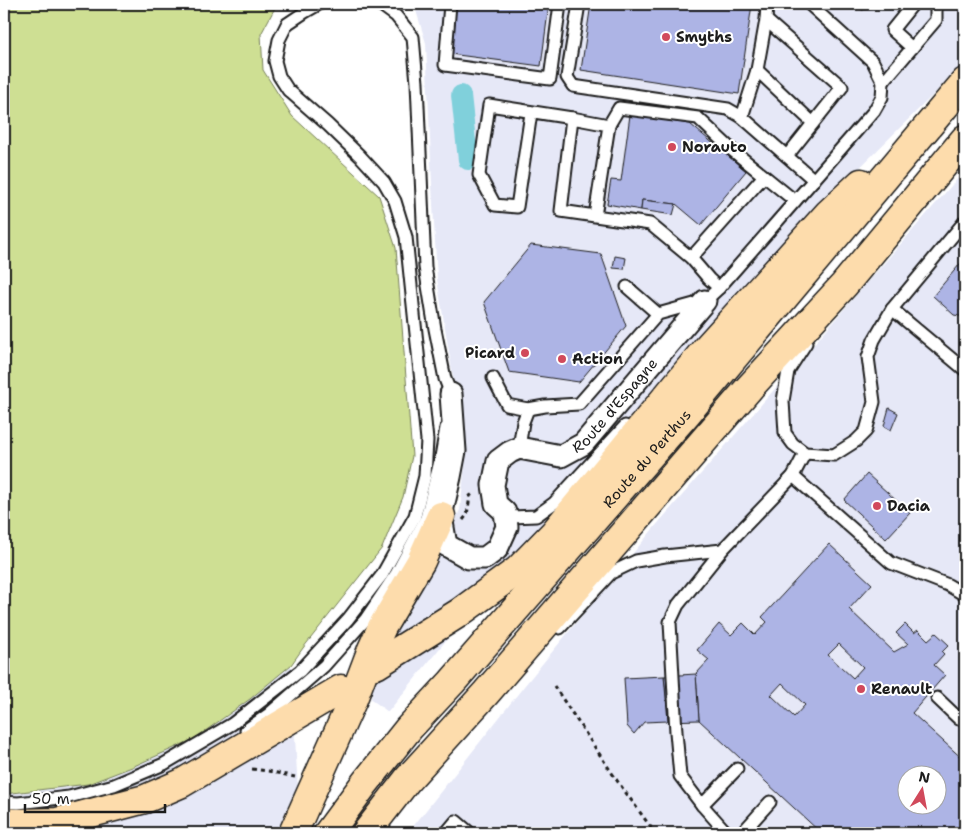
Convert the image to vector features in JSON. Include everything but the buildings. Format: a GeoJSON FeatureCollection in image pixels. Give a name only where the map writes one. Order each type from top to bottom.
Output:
{"type":"FeatureCollection","features":[{"type":"Feature","properties":{"kind":"main road","name":"Route du Perthus"},"geometry":{"type":"LineString","coordinates":[[328,833],[364,783],[409,728],[452,682],[687,413],[965,82]]}},
{"type":"Feature","properties":{"kind":"main road"},"geometry":{"type":"LineString","coordinates":[[376,665],[459,613],[518,570],[554,532],[706,349],[829,213],[945,106]]}},
{"type":"Feature","properties":{"kind":"main road","name":"Route du Perthus"},"geometry":{"type":"LineString","coordinates":[[366,833],[408,779],[486,693],[750,387],[844,285],[965,139]]}},
{"type":"Feature","properties":{"kind":"main road"},"geometry":{"type":"LineString","coordinates":[[293,833],[353,699],[379,634],[421,561],[441,516]]}},
{"type":"Feature","properties":{"kind":"main road"},"geometry":{"type":"LineString","coordinates":[[4,822],[57,822],[145,800],[182,783],[341,689]]}},
{"type":"Feature","properties":{"kind":"main road"},"geometry":{"type":"LineString","coordinates":[[374,833],[408,779]]}},
{"type":"Feature","properties":{"kind":"street","name":"Route d'Espagne"},"geometry":{"type":"LineString","coordinates":[[520,448],[561,456],[583,444],[712,294]]}},
{"type":"Feature","properties":{"kind":"street"},"geometry":{"type":"LineString","coordinates":[[451,394],[455,451],[441,516],[446,545],[469,558],[485,558],[497,549],[507,527],[505,512],[496,504],[493,484],[498,461],[510,452],[520,448]]}},
{"type":"Feature","properties":{"kind":"lane"},"geometry":{"type":"LineString","coordinates":[[4,802],[18,803],[69,797],[114,784],[164,764],[232,724],[300,671],[348,619],[382,575],[415,516],[425,476],[427,440],[406,237],[394,201],[384,182],[328,124],[288,90],[280,76],[275,61],[279,40],[287,24],[319,4]]}},
{"type":"Feature","properties":{"kind":"lane"},"geometry":{"type":"LineString","coordinates":[[238,736],[269,714],[324,666],[365,620],[396,574],[426,518],[441,457],[451,394],[445,379],[425,267],[417,82],[413,37],[396,16],[381,5],[375,4]]}},
{"type":"Feature","properties":{"kind":"lane"},"geometry":{"type":"LineString","coordinates":[[450,4],[445,65],[550,78],[560,4]]}},
{"type":"Feature","properties":{"kind":"lane"},"geometry":{"type":"LineString","coordinates":[[579,4],[567,77],[573,86],[728,109],[742,117],[814,180]]}},
{"type":"Feature","properties":{"kind":"lane"},"geometry":{"type":"LineString","coordinates":[[742,117],[757,70],[767,4]]}},
{"type":"Feature","properties":{"kind":"lane"},"geometry":{"type":"LineString","coordinates":[[493,378],[508,404],[528,408],[579,404],[658,314],[712,294],[874,111],[882,97],[883,82],[873,62],[809,4]]}},
{"type":"Feature","properties":{"kind":"lane"},"geometry":{"type":"LineString","coordinates":[[912,48],[892,30],[913,4]]}},
{"type":"Feature","properties":{"kind":"lane"},"geometry":{"type":"LineString","coordinates":[[883,82],[936,20],[936,4]]}},
{"type":"Feature","properties":{"kind":"lane"},"geometry":{"type":"LineString","coordinates":[[766,20],[842,87],[787,156]]}},
{"type":"Feature","properties":{"kind":"lane"},"geometry":{"type":"LineString","coordinates":[[757,70],[813,123]]}},
{"type":"Feature","properties":{"kind":"lane"},"geometry":{"type":"LineString","coordinates":[[531,113],[516,207],[495,204],[479,175],[489,105],[609,125]]}},
{"type":"Feature","properties":{"kind":"lane"},"geometry":{"type":"LineString","coordinates":[[595,216],[609,125],[619,108],[698,118],[795,201]]}},
{"type":"Feature","properties":{"kind":"lane"},"geometry":{"type":"LineString","coordinates":[[572,118],[561,211],[650,224],[691,258],[709,279],[712,294]]}},
{"type":"Feature","properties":{"kind":"lane"},"geometry":{"type":"LineString","coordinates":[[691,258],[764,176]]}},
{"type":"Feature","properties":{"kind":"lane"},"geometry":{"type":"LineString","coordinates":[[844,285],[788,371],[782,401],[785,433],[793,444],[805,453],[834,455],[856,441],[866,431],[874,402],[868,358],[874,340],[892,309],[965,221]]}},
{"type":"Feature","properties":{"kind":"lane"},"geometry":{"type":"LineString","coordinates":[[627,288],[658,314]]}},
{"type":"Feature","properties":{"kind":"lane"},"geometry":{"type":"LineString","coordinates":[[892,309],[965,370]]}},
{"type":"Feature","properties":{"kind":"lane"},"geometry":{"type":"LineString","coordinates":[[646,405],[706,349]]}},
{"type":"Feature","properties":{"kind":"lane"},"geometry":{"type":"LineString","coordinates":[[520,448],[523,422],[528,408]]}},
{"type":"Feature","properties":{"kind":"lane"},"geometry":{"type":"LineString","coordinates":[[505,512],[512,517],[536,516],[554,503],[633,418]]}},
{"type":"Feature","properties":{"kind":"lane"},"geometry":{"type":"LineString","coordinates":[[727,833],[680,776],[670,622],[678,605],[722,550],[793,476],[805,453]]}},
{"type":"Feature","properties":{"kind":"lane"},"geometry":{"type":"LineString","coordinates":[[793,476],[891,563],[948,585],[965,595]]}},
{"type":"Feature","properties":{"kind":"lane"},"geometry":{"type":"LineString","coordinates":[[554,532],[554,566]]}},
{"type":"Feature","properties":{"kind":"lane"},"geometry":{"type":"LineString","coordinates":[[486,693],[560,628],[611,572],[636,561],[722,550]]}},
{"type":"Feature","properties":{"kind":"lane"},"geometry":{"type":"LineString","coordinates":[[937,698],[959,719],[965,713]]}},
{"type":"Feature","properties":{"kind":"lane"},"geometry":{"type":"LineString","coordinates":[[702,805],[737,769]]}},
{"type":"Feature","properties":{"kind":"lane"},"geometry":{"type":"LineString","coordinates":[[4,818],[36,816],[80,809],[131,791]]}},
{"type":"Feature","properties":{"kind":"lane"},"geometry":{"type":"LineString","coordinates":[[742,833],[770,802]]}},
{"type":"Feature","properties":{"kind":"lane"},"geometry":{"type":"LineString","coordinates":[[446,833],[456,822],[470,833]]}},
{"type":"Feature","properties":{"kind":"path"},"geometry":{"type":"LineString","coordinates":[[554,686],[618,782],[655,833]]}},
{"type":"Feature","properties":{"kind":"shaded area"},"geometry":{"type":"Polygon","coordinates":[[[414,4],[965,4],[965,61],[806,221],[512,559],[388,712],[371,699],[378,656],[427,576],[460,510],[466,456],[437,279],[426,43],[414,4]]]}},
{"type":"Feature","properties":{"kind":"shaded area"},"geometry":{"type":"Polygon","coordinates":[[[965,170],[965,833],[408,833],[525,685],[653,529],[965,170]]]}},
{"type":"Feature","properties":{"kind":"shaded area"},"geometry":{"type":"Polygon","coordinates":[[[291,665],[299,809],[287,833],[4,833],[4,794],[88,783],[132,767],[194,739],[250,699],[291,665]]]}},
{"type":"Feature","properties":{"kind":"green space"},"geometry":{"type":"Polygon","coordinates":[[[4,4],[277,4],[261,34],[263,70],[292,116],[379,196],[396,248],[412,456],[403,497],[382,548],[291,665],[250,699],[194,739],[132,767],[88,784],[4,794],[4,4]]]}},
{"type":"Feature","properties":{"kind":"waterway"},"geometry":{"type":"LineString","coordinates":[[461,95],[468,160]]}},
{"type":"Feature","properties":{"kind":"place","name":"Smyths"},"geometry":{"type":"Point","coordinates":[666,37]}},
{"type":"Feature","properties":{"kind":"place","name":"Norauto"},"geometry":{"type":"Point","coordinates":[672,147]}},
{"type":"Feature","properties":{"kind":"place","name":"Picard"},"geometry":{"type":"Point","coordinates":[525,353]}},
{"type":"Feature","properties":{"kind":"place","name":"Action"},"geometry":{"type":"Point","coordinates":[562,359]}},
{"type":"Feature","properties":{"kind":"place","name":"Dacia"},"geometry":{"type":"Point","coordinates":[877,506]}},
{"type":"Feature","properties":{"kind":"place","name":"Renault"},"geometry":{"type":"Point","coordinates":[861,689]}}]}
